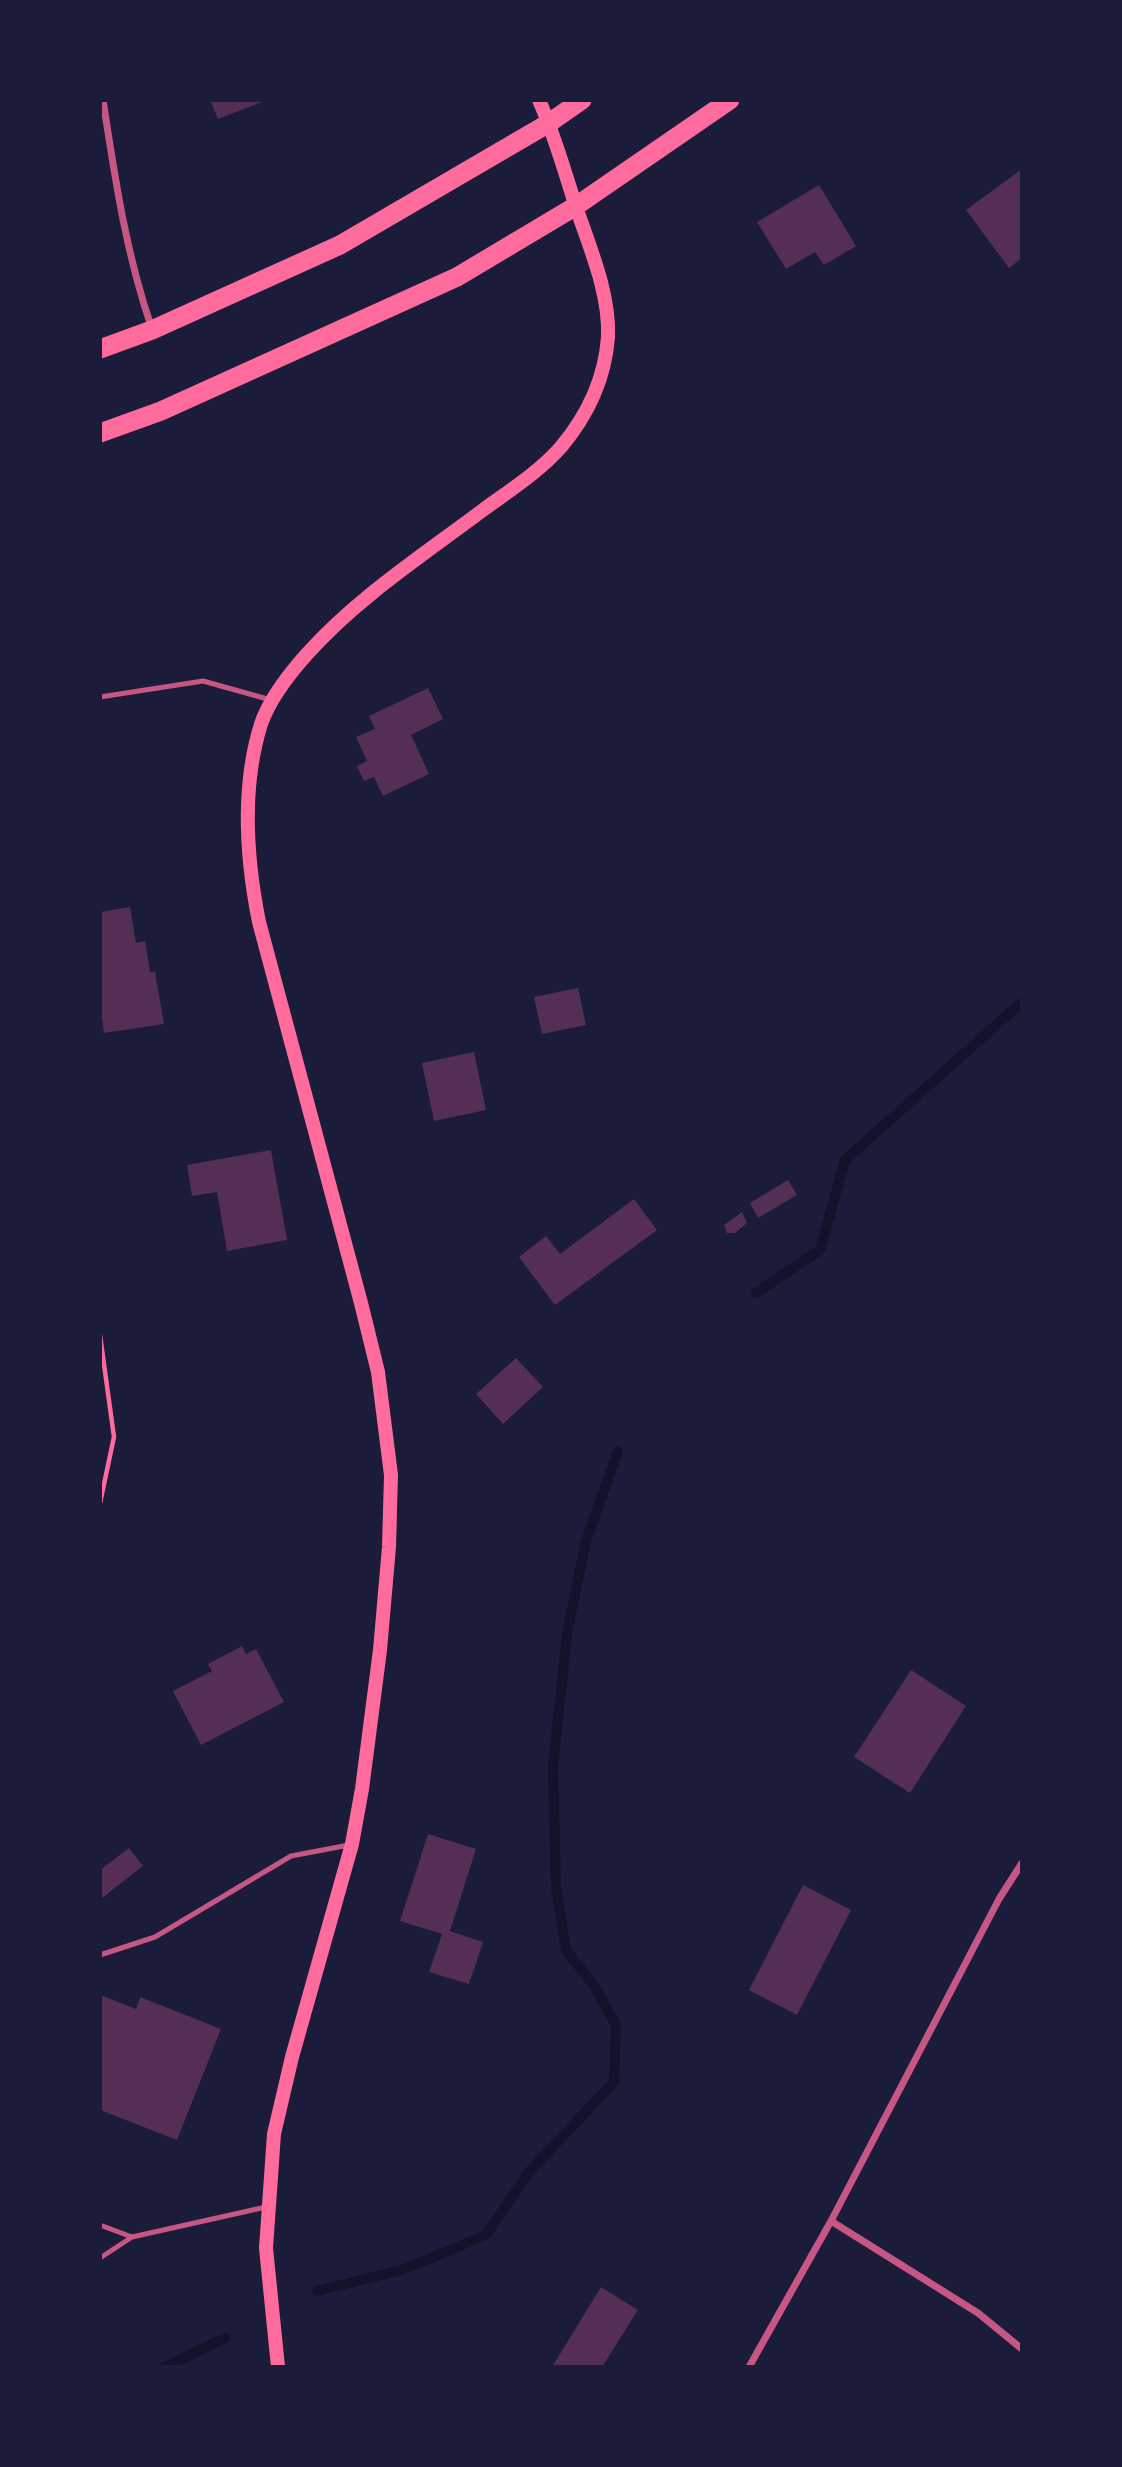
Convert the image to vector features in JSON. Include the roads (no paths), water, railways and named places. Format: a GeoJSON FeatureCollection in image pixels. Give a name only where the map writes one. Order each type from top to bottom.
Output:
{"type":"FeatureCollection","features":[{"type":"Feature","properties":{"kind":"highway"},"geometry":{"type":"LineString","coordinates":[[100,349],[152,330],[340,245],[549,123],[582,100]]}},
{"type":"Feature","properties":{"kind":"highway"},"geometry":{"type":"LineString","coordinates":[[100,433],[161,411],[457,277],[576,206],[730,100]]}},
{"type":"Feature","properties":{"kind":"main road"},"geometry":{"type":"LineString","coordinates":[[278,2367],[266,2248],[274,2134],[292,2057],[352,1844],[380,1650],[389,1547],[391,1475],[378,1372],[252,887],[247,821],[248,774],[261,722],[272,700],[297,665],[332,625],[530,474],[560,447],[590,405],[601,373],[608,337],[596,265],[539,100]]}},
{"type":"Feature","properties":{"kind":"street"},"geometry":{"type":"LineString","coordinates":[[103,100],[120,218],[152,330]]}},
{"type":"Feature","properties":{"kind":"street"},"geometry":{"type":"LineString","coordinates":[[749,2367],[831,2221],[999,1899],[1022,1863]]}},
{"type":"Feature","properties":{"kind":"street"},"geometry":{"type":"LineString","coordinates":[[831,2221],[978,2313],[1022,2349]]}},
{"type":"Feature","properties":{"kind":"lane"},"geometry":{"type":"LineString","coordinates":[[100,697],[203,681],[272,700]]}},
{"type":"Feature","properties":{"kind":"lane"},"geometry":{"type":"LineString","coordinates":[[100,1955],[155,1937],[291,1856],[352,1844]]}},
{"type":"Feature","properties":{"kind":"lane"},"geometry":{"type":"LineString","coordinates":[[100,2258],[132,2237],[268,2206]]}},
{"type":"Feature","properties":{"kind":"lane"},"geometry":{"type":"LineString","coordinates":[[100,2225],[132,2237]]}},
{"type":"Feature","properties":{"kind":"waterway"},"geometry":{"type":"LineString","coordinates":[[756,1293],[820,1250],[845,1160],[1022,1002]]}},
{"type":"Feature","properties":{"kind":"waterway"},"geometry":{"type":"LineString","coordinates":[[317,2291],[402,2270],[486,2235],[529,2172],[614,2082],[616,2025],[595,1987],[566,1950],[556,1887],[553,1767],[567,1633],[586,1541],[618,1451]]}},
{"type":"Feature","properties":{"kind":"waterway"},"geometry":{"type":"LineString","coordinates":[[165,2367],[225,2338]]}}]}
